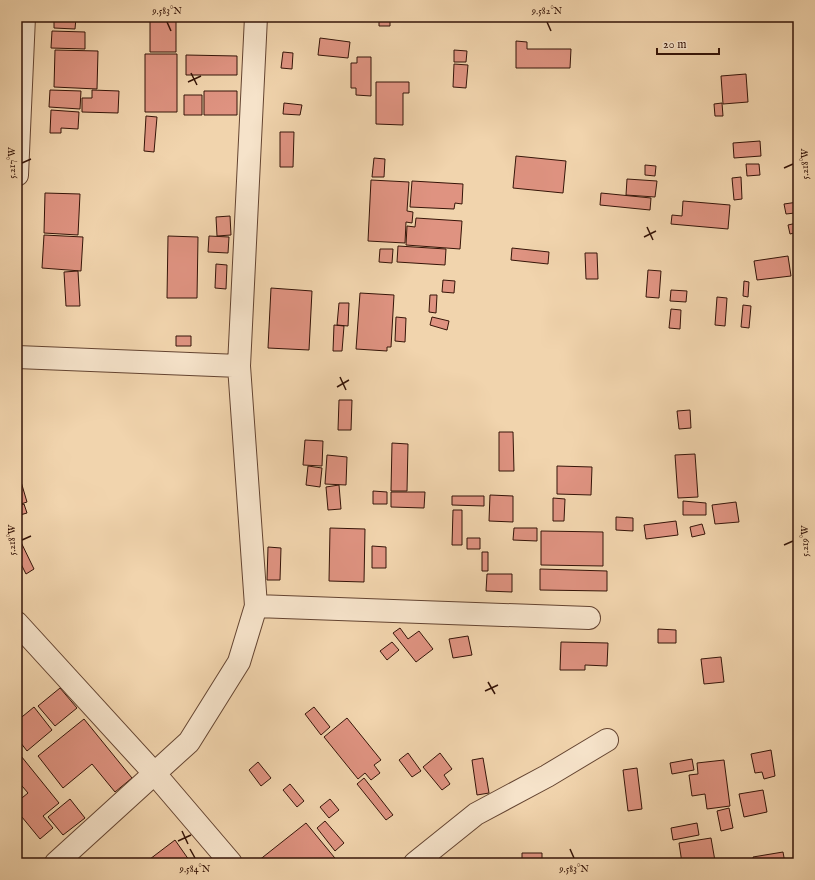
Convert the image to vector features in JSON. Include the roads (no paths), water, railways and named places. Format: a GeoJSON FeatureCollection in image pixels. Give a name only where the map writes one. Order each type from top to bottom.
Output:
{"type":"FeatureCollection","features":[{"type":"Feature","properties":{"kind":"street"},"geometry":{"type":"LineString","coordinates":[[17,175],[24,17]]}},
{"type":"Feature","properties":{"kind":"street"},"geometry":{"type":"LineString","coordinates":[[56,863],[189,742],[239,662],[256,606],[239,366],[256,17]]}},
{"type":"Feature","properties":{"kind":"street"},"geometry":{"type":"LineString","coordinates":[[17,357],[239,366]]}},
{"type":"Feature","properties":{"kind":"street"},"geometry":{"type":"LineString","coordinates":[[256,606],[589,618]]}},
{"type":"Feature","properties":{"kind":"street"},"geometry":{"type":"LineString","coordinates":[[17,623],[155,774],[231,863]]}},
{"type":"Feature","properties":{"kind":"street"},"geometry":{"type":"LineString","coordinates":[[415,863],[476,814],[547,776],[607,740]]}}]}
